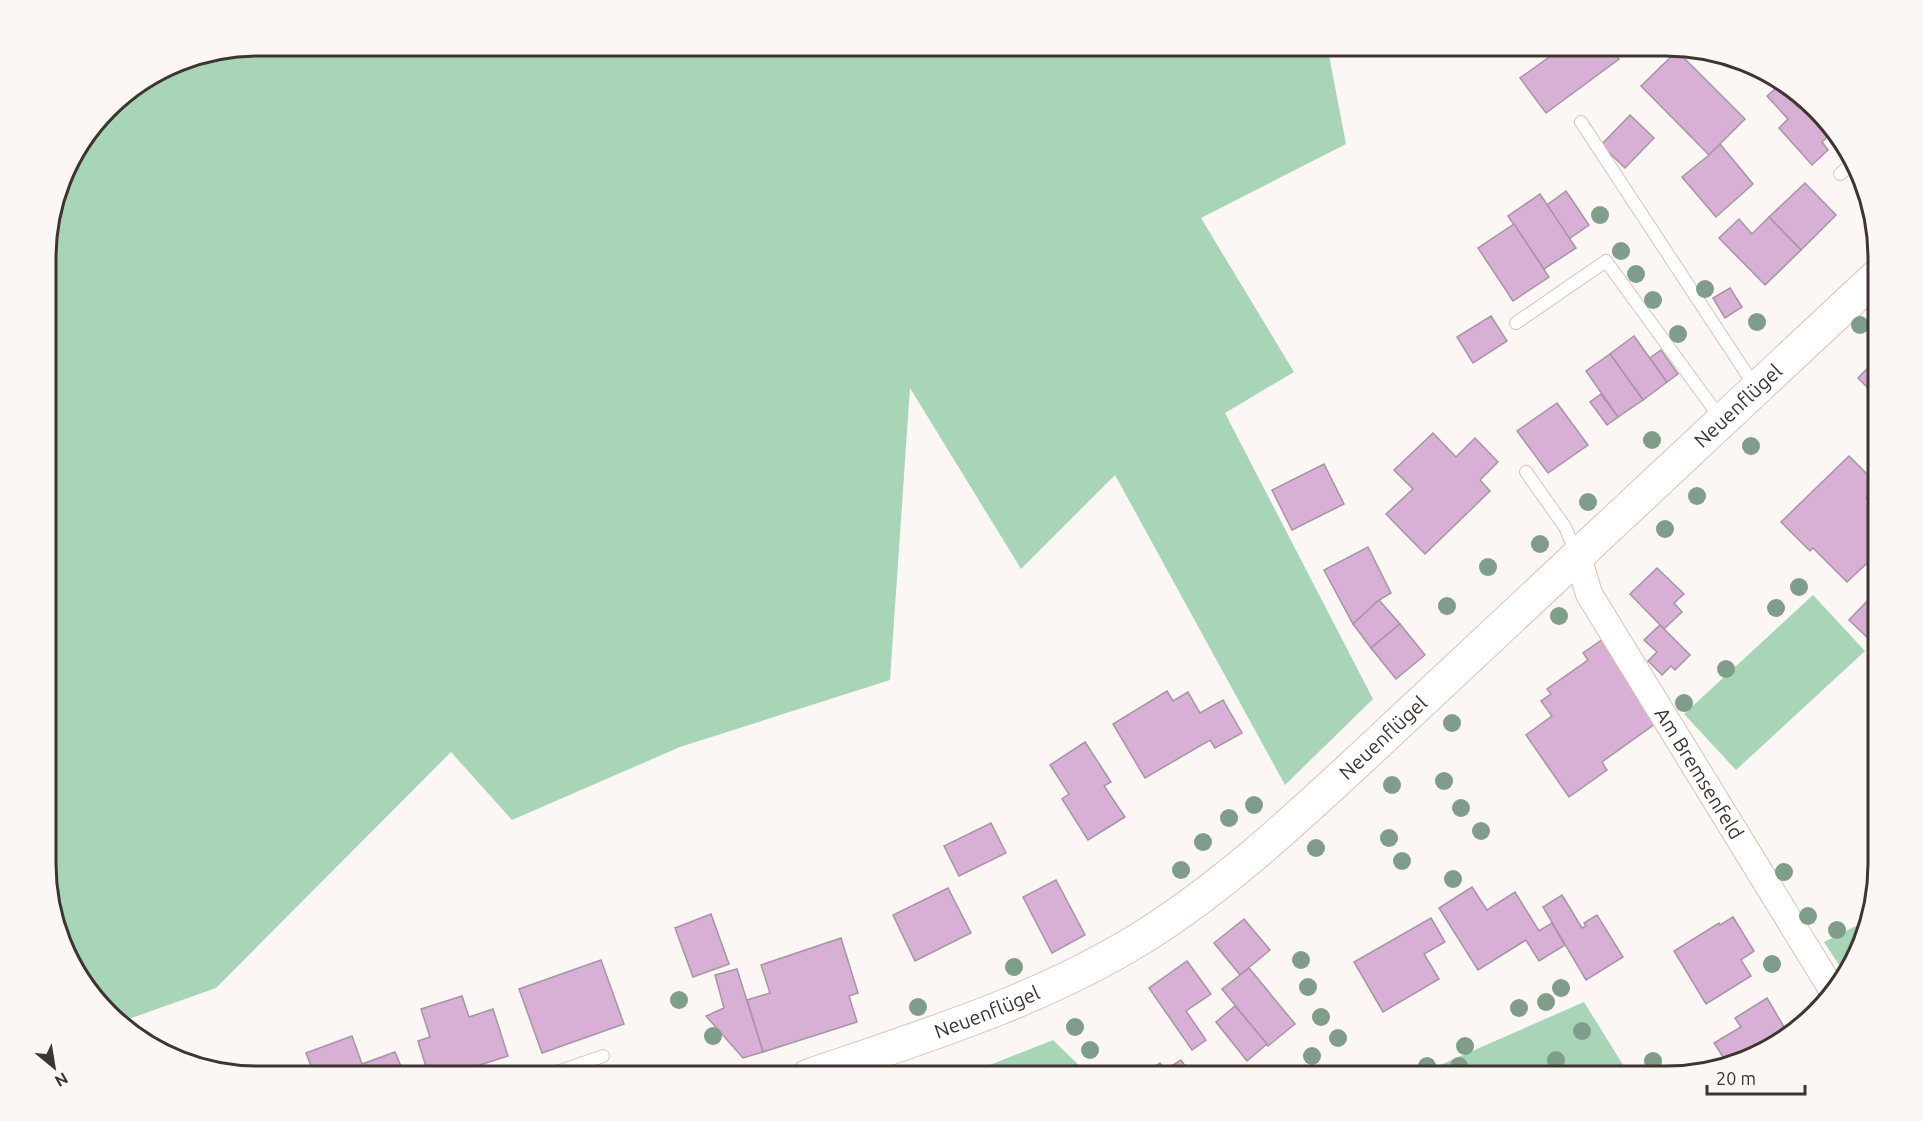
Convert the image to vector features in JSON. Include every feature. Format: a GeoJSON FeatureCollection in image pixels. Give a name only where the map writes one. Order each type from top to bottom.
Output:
{"type":"FeatureCollection","features":[{"type":"Feature","properties":{"kind":"main road","name":"Neuenflügel"},"geometry":{"type":"LineString","coordinates":[[838,1066],[945,1029],[1033,994],[1110,956],[1173,917],[1225,880],[1272,840],[1867,285]]}},
{"type":"Feature","properties":{"kind":"street","name":"Am Bremsenfeld"},"geometry":{"type":"LineString","coordinates":[[1578,556],[1589,594],[1828,983]]}},
{"type":"Feature","properties":{"kind":"lane"},"geometry":{"type":"LineString","coordinates":[[1581,122],[1757,389]]}},
{"type":"Feature","properties":{"kind":"lane"},"geometry":{"type":"LineString","coordinates":[[1840,174],[1847,168]]}},
{"type":"Feature","properties":{"kind":"lane"},"geometry":{"type":"LineString","coordinates":[[1516,323],[1606,261],[1722,421]]}},
{"type":"Feature","properties":{"kind":"lane"},"geometry":{"type":"LineString","coordinates":[[1526,472],[1564,528],[1578,556]]}},
{"type":"Feature","properties":{"kind":"lane"},"geometry":{"type":"LineString","coordinates":[[575,1066],[603,1056]]}},
{"type":"Feature","properties":{"kind":"green space"},"geometry":{"type":"Polygon","coordinates":[[[1329,56],[1346,144],[1201,218],[1294,372],[1225,413],[1373,699],[1285,785],[1115,475],[1021,569],[910,388],[890,680],[680,747],[512,820],[451,752],[216,988],[129,1019],[106,997],[76,953],[66,928],[57,890],[57,231],[66,193],[76,168],[97,135],[124,106],[168,76],[205,62],[231,57],[1329,56]]]}},
{"type":"Feature","properties":{"kind":"green space"},"geometry":{"type":"Polygon","coordinates":[[[1813,595],[1865,651],[1736,770],[1684,714],[1813,595]]]}},
{"type":"Feature","properties":{"kind":"green space"},"geometry":{"type":"Polygon","coordinates":[[[1858,925],[1840,966],[1824,942],[1858,925]]]}},
{"type":"Feature","properties":{"kind":"green space"},"geometry":{"type":"Polygon","coordinates":[[[1584,1002],[1623,1065],[1440,1065],[1584,1002]]]}},
{"type":"Feature","properties":{"kind":"green space"},"geometry":{"type":"Polygon","coordinates":[[[1053,1040],[1079,1065],[989,1065],[1053,1040]]]}},
{"type":"Feature","properties":{"kind":"building"},"geometry":{"type":"Polygon","coordinates":[[[1551,56],[1617,56],[1619,59],[1546,113],[1520,78],[1551,56]]]}},
{"type":"Feature","properties":{"kind":"building"},"geometry":{"type":"Polygon","coordinates":[[[1672,56],[1683,57],[1745,119],[1709,155],[1641,86],[1672,56]]]}},
{"type":"Feature","properties":{"kind":"building"},"geometry":{"type":"Polygon","coordinates":[[[1776,89],[1778,90],[1799,106],[1827,137],[1822,142],[1828,150],[1812,165],[1779,128],[1788,119],[1767,96],[1776,89]]]}},
{"type":"Feature","properties":{"kind":"building"},"geometry":{"type":"Polygon","coordinates":[[[1630,115],[1654,138],[1625,168],[1601,145],[1630,115]]]}},
{"type":"Feature","properties":{"kind":"building"},"geometry":{"type":"Polygon","coordinates":[[[1720,144],[1753,184],[1716,217],[1682,177],[1720,144]]]}},
{"type":"Feature","properties":{"kind":"building"},"geometry":{"type":"Polygon","coordinates":[[[1805,183],[1836,215],[1801,250],[1769,217],[1805,183]]]}},
{"type":"Feature","properties":{"kind":"building"},"geometry":{"type":"Polygon","coordinates":[[[1566,191],[1589,225],[1569,239],[1547,205],[1566,191]]]}},
{"type":"Feature","properties":{"kind":"building"},"geometry":{"type":"Polygon","coordinates":[[[1540,194],[1576,248],[1544,269],[1508,216],[1540,194]]]}},
{"type":"Feature","properties":{"kind":"building"},"geometry":{"type":"Polygon","coordinates":[[[1769,217],[1801,250],[1765,285],[1719,238],[1739,219],[1752,234],[1769,217]]]}},
{"type":"Feature","properties":{"kind":"building"},"geometry":{"type":"Polygon","coordinates":[[[1514,224],[1549,277],[1513,301],[1478,248],[1514,224]]]}},
{"type":"Feature","properties":{"kind":"building"},"geometry":{"type":"Polygon","coordinates":[[[1730,288],[1742,307],[1725,318],[1713,298],[1730,288]]]}},
{"type":"Feature","properties":{"kind":"building"},"geometry":{"type":"Polygon","coordinates":[[[1491,316],[1507,341],[1473,363],[1457,337],[1491,316]]]}},
{"type":"Feature","properties":{"kind":"building"},"geometry":{"type":"Polygon","coordinates":[[[1634,336],[1667,382],[1643,400],[1610,354],[1634,336]]]}},
{"type":"Feature","properties":{"kind":"building"},"geometry":{"type":"Polygon","coordinates":[[[1661,350],[1678,374],[1667,382],[1650,358],[1661,350]]]}},
{"type":"Feature","properties":{"kind":"building"},"geometry":{"type":"Polygon","coordinates":[[[1610,354],[1643,400],[1618,417],[1586,371],[1610,354]]]}},
{"type":"Feature","properties":{"kind":"building"},"geometry":{"type":"Polygon","coordinates":[[[1867,369],[1867,387],[1858,378],[1867,369]]]}},
{"type":"Feature","properties":{"kind":"building"},"geometry":{"type":"Polygon","coordinates":[[[1601,394],[1618,417],[1607,425],[1590,402],[1601,394]]]}},
{"type":"Feature","properties":{"kind":"building"},"geometry":{"type":"Polygon","coordinates":[[[1557,403],[1588,445],[1548,473],[1517,431],[1557,403]]]}},
{"type":"Feature","properties":{"kind":"building"},"geometry":{"type":"Polygon","coordinates":[[[1433,433],[1456,457],[1475,438],[1498,462],[1480,480],[1490,491],[1425,554],[1386,514],[1413,489],[1394,470],[1433,433]]]}},
{"type":"Feature","properties":{"kind":"building"},"geometry":{"type":"Polygon","coordinates":[[[1849,456],[1867,474],[1867,563],[1847,582],[1813,548],[1810,551],[1781,522],[1849,456]]]}},
{"type":"Feature","properties":{"kind":"building"},"geometry":{"type":"Polygon","coordinates":[[[1324,464],[1344,504],[1292,530],[1272,490],[1324,464]]]}},
{"type":"Feature","properties":{"kind":"building"},"geometry":{"type":"Polygon","coordinates":[[[1368,547],[1391,593],[1379,600],[1353,624],[1324,570],[1368,547]]]}},
{"type":"Feature","properties":{"kind":"building"},"geometry":{"type":"Polygon","coordinates":[[[1657,568],[1684,594],[1674,603],[1682,612],[1664,629],[1630,594],[1657,568]]]}},
{"type":"Feature","properties":{"kind":"building"},"geometry":{"type":"Polygon","coordinates":[[[1379,600],[1400,624],[1371,648],[1353,624],[1379,600]]]}},
{"type":"Feature","properties":{"kind":"building"},"geometry":{"type":"Polygon","coordinates":[[[1867,601],[1867,637],[1849,620],[1867,601]]]}},
{"type":"Feature","properties":{"kind":"building"},"geometry":{"type":"Polygon","coordinates":[[[1400,624],[1425,655],[1396,679],[1371,648],[1400,624]]]}},
{"type":"Feature","properties":{"kind":"building"},"geometry":{"type":"Polygon","coordinates":[[[1660,625],[1690,655],[1675,670],[1671,666],[1662,675],[1648,661],[1657,652],[1644,640],[1660,625]]]}},
{"type":"Feature","properties":{"kind":"building"},"geometry":{"type":"Polygon","coordinates":[[[1603,639],[1659,721],[1602,762],[1607,770],[1569,797],[1526,735],[1552,716],[1541,701],[1551,694],[1547,689],[1588,660],[1583,653],[1603,639]]]}},
{"type":"Feature","properties":{"kind":"building"},"geometry":{"type":"Polygon","coordinates":[[[1167,691],[1173,701],[1188,692],[1200,713],[1223,700],[1242,733],[1215,748],[1210,740],[1145,778],[1113,724],[1167,691]]]}},
{"type":"Feature","properties":{"kind":"building"},"geometry":{"type":"Polygon","coordinates":[[[1085,742],[1111,782],[1104,786],[1125,817],[1088,840],[1062,799],[1069,794],[1050,765],[1085,742]]]}},
{"type":"Feature","properties":{"kind":"building"},"geometry":{"type":"Polygon","coordinates":[[[991,823],[1006,853],[959,876],[944,846],[991,823]]]}},
{"type":"Feature","properties":{"kind":"building"},"geometry":{"type":"Polygon","coordinates":[[[1056,880],[1085,935],[1052,953],[1023,897],[1056,880]]]}},
{"type":"Feature","properties":{"kind":"building"},"geometry":{"type":"Polygon","coordinates":[[[1472,887],[1487,910],[1515,892],[1539,931],[1552,923],[1565,945],[1539,961],[1526,940],[1478,970],[1439,908],[1472,887]]]}},
{"type":"Feature","properties":{"kind":"building"},"geometry":{"type":"Polygon","coordinates":[[[948,888],[971,933],[915,961],[893,915],[948,888]]]}},
{"type":"Feature","properties":{"kind":"building"},"geometry":{"type":"Polygon","coordinates":[[[1562,895],[1582,928],[1586,926],[1584,923],[1597,915],[1623,957],[1586,980],[1543,907],[1562,895]]]}},
{"type":"Feature","properties":{"kind":"building"},"geometry":{"type":"Polygon","coordinates":[[[711,914],[729,964],[693,977],[675,928],[711,914]]]}},
{"type":"Feature","properties":{"kind":"building"},"geometry":{"type":"Polygon","coordinates":[[[1733,917],[1754,951],[1741,960],[1751,976],[1706,1004],[1674,951],[1733,917]]]}},
{"type":"Feature","properties":{"kind":"building"},"geometry":{"type":"Polygon","coordinates":[[[1431,918],[1445,942],[1424,954],[1439,979],[1383,1012],[1354,962],[1431,918]]]}},
{"type":"Feature","properties":{"kind":"building"},"geometry":{"type":"Polygon","coordinates":[[[1244,919],[1270,950],[1240,975],[1214,943],[1244,919]]]}},
{"type":"Feature","properties":{"kind":"building"},"geometry":{"type":"Polygon","coordinates":[[[841,938],[858,993],[849,996],[857,1022],[763,1052],[747,1000],[770,993],[761,965],[841,938]]]}},
{"type":"Feature","properties":{"kind":"building"},"geometry":{"type":"Polygon","coordinates":[[[601,960],[624,1024],[542,1053],[519,989],[601,960]]]}},
{"type":"Feature","properties":{"kind":"building"},"geometry":{"type":"Polygon","coordinates":[[[1187,961],[1211,994],[1186,1011],[1206,1040],[1192,1050],[1149,988],[1187,961]]]}},
{"type":"Feature","properties":{"kind":"building"},"geometry":{"type":"Polygon","coordinates":[[[1249,968],[1295,1024],[1268,1046],[1222,989],[1249,968]]]}},
{"type":"Feature","properties":{"kind":"building"},"geometry":{"type":"Polygon","coordinates":[[[737,969],[763,1052],[743,1058],[706,1016],[724,1008],[715,975],[737,969]]]}},
{"type":"Feature","properties":{"kind":"building"},"geometry":{"type":"Polygon","coordinates":[[[462,996],[469,1017],[493,1009],[508,1056],[477,1066],[426,1066],[418,1041],[430,1037],[421,1009],[462,996]]]}},
{"type":"Feature","properties":{"kind":"building"},"geometry":{"type":"Polygon","coordinates":[[[1767,998],[1784,1027],[1755,1045],[1723,1057],[1714,1043],[1741,1027],[1735,1018],[1767,998]]]}},
{"type":"Feature","properties":{"kind":"building"},"geometry":{"type":"Polygon","coordinates":[[[1235,1006],[1267,1044],[1247,1061],[1216,1022],[1235,1006]]]}},
{"type":"Feature","properties":{"kind":"building"},"geometry":{"type":"Polygon","coordinates":[[[352,1036],[362,1064],[395,1052],[401,1066],[311,1066],[306,1053],[352,1036]]]}},
{"type":"Feature","properties":{"kind":"building"},"geometry":{"type":"Polygon","coordinates":[[[1181,1060],[1185,1065],[1172,1065],[1181,1060]]]}}]}
